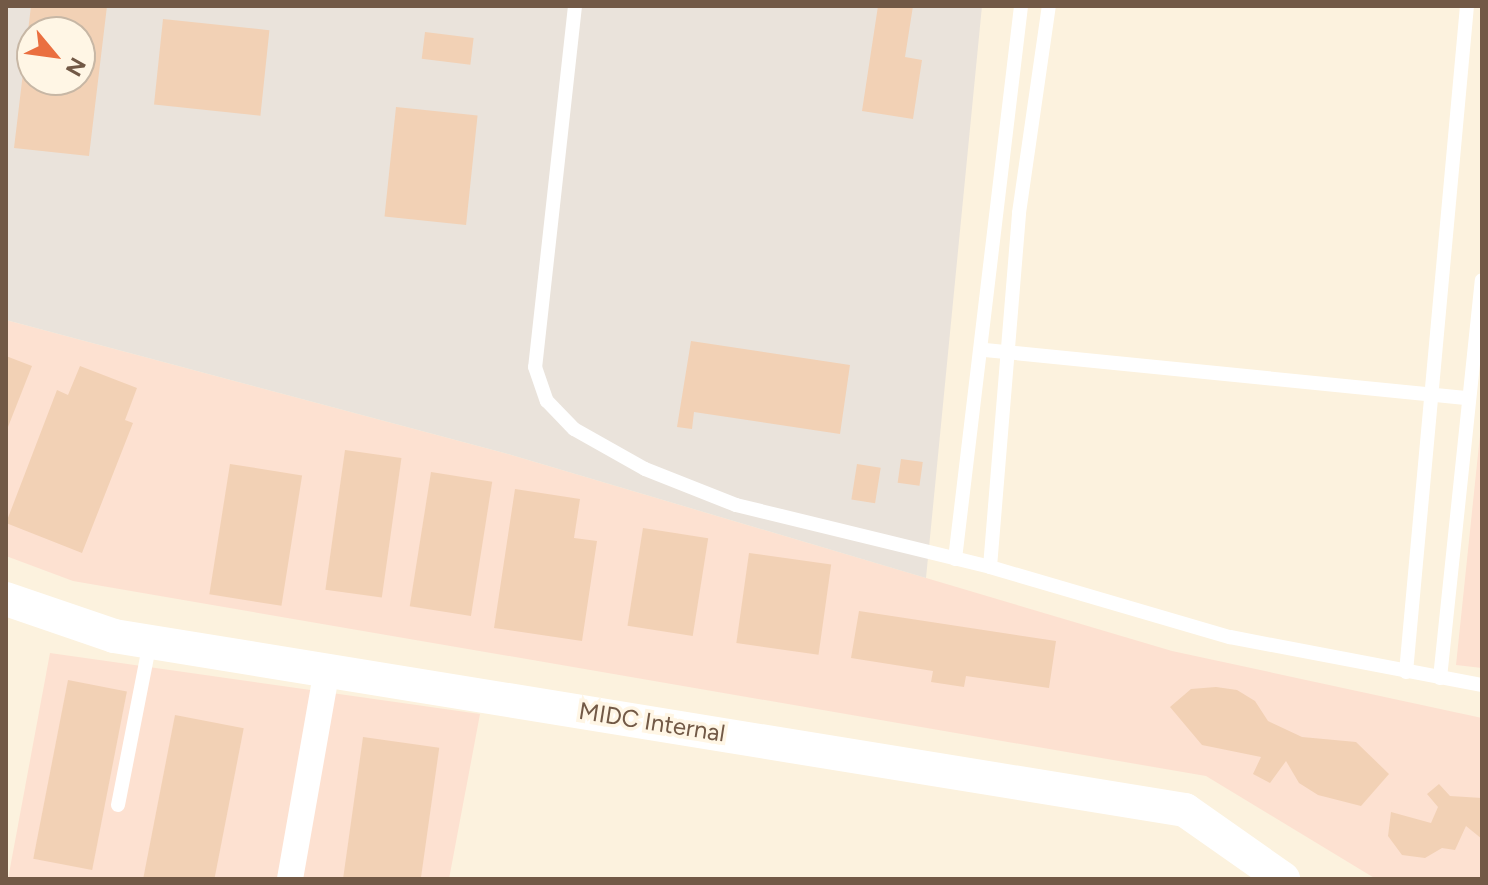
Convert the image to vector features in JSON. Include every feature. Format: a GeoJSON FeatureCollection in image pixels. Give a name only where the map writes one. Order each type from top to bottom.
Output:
{"type":"FeatureCollection","features":[{"type":"Feature","properties":{"kind":"street","name":"MIDC Internal"},"geometry":{"type":"LineString","coordinates":[[6,599],[150,642],[1185,810],[1283,879]]}},
{"type":"Feature","properties":{"kind":"street"},"geometry":{"type":"LineString","coordinates":[[290,879],[327,670]]}},
{"type":"Feature","properties":{"kind":"lane"},"geometry":{"type":"LineString","coordinates":[[575,6],[535,367],[547,401],[574,429],[645,469],[723,500],[990,567],[1230,637],[1482,685]]}},
{"type":"Feature","properties":{"kind":"lane"},"geometry":{"type":"LineString","coordinates":[[955,559],[985,350],[1021,6]]}},
{"type":"Feature","properties":{"kind":"lane"},"geometry":{"type":"LineString","coordinates":[[990,567],[1019,213],[1049,6]]}},
{"type":"Feature","properties":{"kind":"lane"},"geometry":{"type":"LineString","coordinates":[[1406,672],[1427,392],[1467,6]]}},
{"type":"Feature","properties":{"kind":"lane"},"geometry":{"type":"LineString","coordinates":[[1440,678],[1466,398],[1482,280]]}},
{"type":"Feature","properties":{"kind":"lane"},"geometry":{"type":"LineString","coordinates":[[985,350],[1466,398]]}},
{"type":"Feature","properties":{"kind":"lane"},"geometry":{"type":"LineString","coordinates":[[118,805],[150,642]]}},
{"type":"Feature","properties":{"kind":"shaded area"},"geometry":{"type":"Polygon","coordinates":[[[6,6],[982,6],[926,578],[508,454],[6,320],[6,6]]]}},
{"type":"Feature","properties":{"kind":"shaded area"},"geometry":{"type":"Polygon","coordinates":[[[6,320],[508,454],[1172,651],[1482,718],[1482,879],[1376,879],[1206,776],[73,581],[6,556],[6,320]]]}},
{"type":"Feature","properties":{"kind":"shaded area"},"geometry":{"type":"Polygon","coordinates":[[[1482,416],[1482,668],[1456,665],[1482,416]]]}},
{"type":"Feature","properties":{"kind":"shaded area"},"geometry":{"type":"Polygon","coordinates":[[[50,653],[480,714],[449,879],[8,879],[50,653]]]}},
{"type":"Feature","properties":{"kind":"building"},"geometry":{"type":"Polygon","coordinates":[[[31,6],[107,6],[89,156],[14,148],[20,96],[96,96],[96,16],[30,16],[31,6]]]}},
{"type":"Feature","properties":{"kind":"building"},"geometry":{"type":"Polygon","coordinates":[[[878,6],[913,6],[905,57],[922,60],[913,119],[862,111],[878,6]]]}},
{"type":"Feature","properties":{"kind":"building"},"geometry":{"type":"Polygon","coordinates":[[[163,19],[269,30],[260,116],[154,105],[163,19]]]}},
{"type":"Feature","properties":{"kind":"building"},"geometry":{"type":"Polygon","coordinates":[[[425,32],[474,38],[470,65],[422,59],[425,32]]]}},
{"type":"Feature","properties":{"kind":"building"},"geometry":{"type":"Polygon","coordinates":[[[396,107],[478,116],[466,225],[385,216],[396,107]]]}},
{"type":"Feature","properties":{"kind":"building"},"geometry":{"type":"Polygon","coordinates":[[[691,341],[850,365],[840,434],[694,412],[692,429],[677,427],[691,341]]]}},
{"type":"Feature","properties":{"kind":"building"},"geometry":{"type":"Polygon","coordinates":[[[6,356],[32,366],[6,432],[6,356]]]}},
{"type":"Feature","properties":{"kind":"building"},"geometry":{"type":"Polygon","coordinates":[[[80,366],[137,388],[125,420],[133,423],[82,553],[6,523],[57,390],[68,395],[80,366]]]}},
{"type":"Feature","properties":{"kind":"building"},"geometry":{"type":"Polygon","coordinates":[[[345,450],[401,458],[382,598],[325,590],[345,450]]]}},
{"type":"Feature","properties":{"kind":"building"},"geometry":{"type":"Polygon","coordinates":[[[901,459],[923,462],[919,486],[898,483],[901,459]]]}},
{"type":"Feature","properties":{"kind":"building"},"geometry":{"type":"Polygon","coordinates":[[[230,464],[302,475],[281,606],[209,594],[230,464]]]}},
{"type":"Feature","properties":{"kind":"building"},"geometry":{"type":"Polygon","coordinates":[[[857,464],[881,468],[875,503],[851,500],[857,464]]]}},
{"type":"Feature","properties":{"kind":"building"},"geometry":{"type":"Polygon","coordinates":[[[431,472],[492,482],[471,616],[410,606],[431,472]]]}},
{"type":"Feature","properties":{"kind":"building"},"geometry":{"type":"Polygon","coordinates":[[[515,489],[580,499],[574,538],[597,541],[582,641],[494,628],[515,489]]]}},
{"type":"Feature","properties":{"kind":"building"},"geometry":{"type":"Polygon","coordinates":[[[643,528],[708,538],[693,636],[628,626],[643,528]]]}},
{"type":"Feature","properties":{"kind":"building"},"geometry":{"type":"Polygon","coordinates":[[[749,553],[831,565],[819,655],[736,643],[749,553]]]}},
{"type":"Feature","properties":{"kind":"building"},"geometry":{"type":"Polygon","coordinates":[[[859,611],[1056,641],[1049,688],[966,676],[964,687],[931,682],[933,671],[851,658],[859,611]]]}},
{"type":"Feature","properties":{"kind":"building"},"geometry":{"type":"Polygon","coordinates":[[[68,680],[127,691],[92,870],[33,859],[68,680]]]}},
{"type":"Feature","properties":{"kind":"building"},"geometry":{"type":"Polygon","coordinates":[[[1216,687],[1237,690],[1255,701],[1268,721],[1302,737],[1356,742],[1389,774],[1361,806],[1318,795],[1299,783],[1286,761],[1270,783],[1253,774],[1261,757],[1202,745],[1170,707],[1191,689],[1216,687]]]}},
{"type":"Feature","properties":{"kind":"building"},"geometry":{"type":"Polygon","coordinates":[[[175,715],[244,728],[214,879],[143,879],[175,715]]]}},
{"type":"Feature","properties":{"kind":"building"},"geometry":{"type":"Polygon","coordinates":[[[363,737],[439,748],[421,879],[343,879],[363,737]]]}},
{"type":"Feature","properties":{"kind":"building"},"geometry":{"type":"Polygon","coordinates":[[[1439,784],[1450,796],[1482,798],[1482,839],[1466,826],[1455,850],[1442,848],[1425,858],[1402,855],[1388,836],[1391,812],[1431,823],[1438,807],[1427,794],[1439,784]]]}}]}
